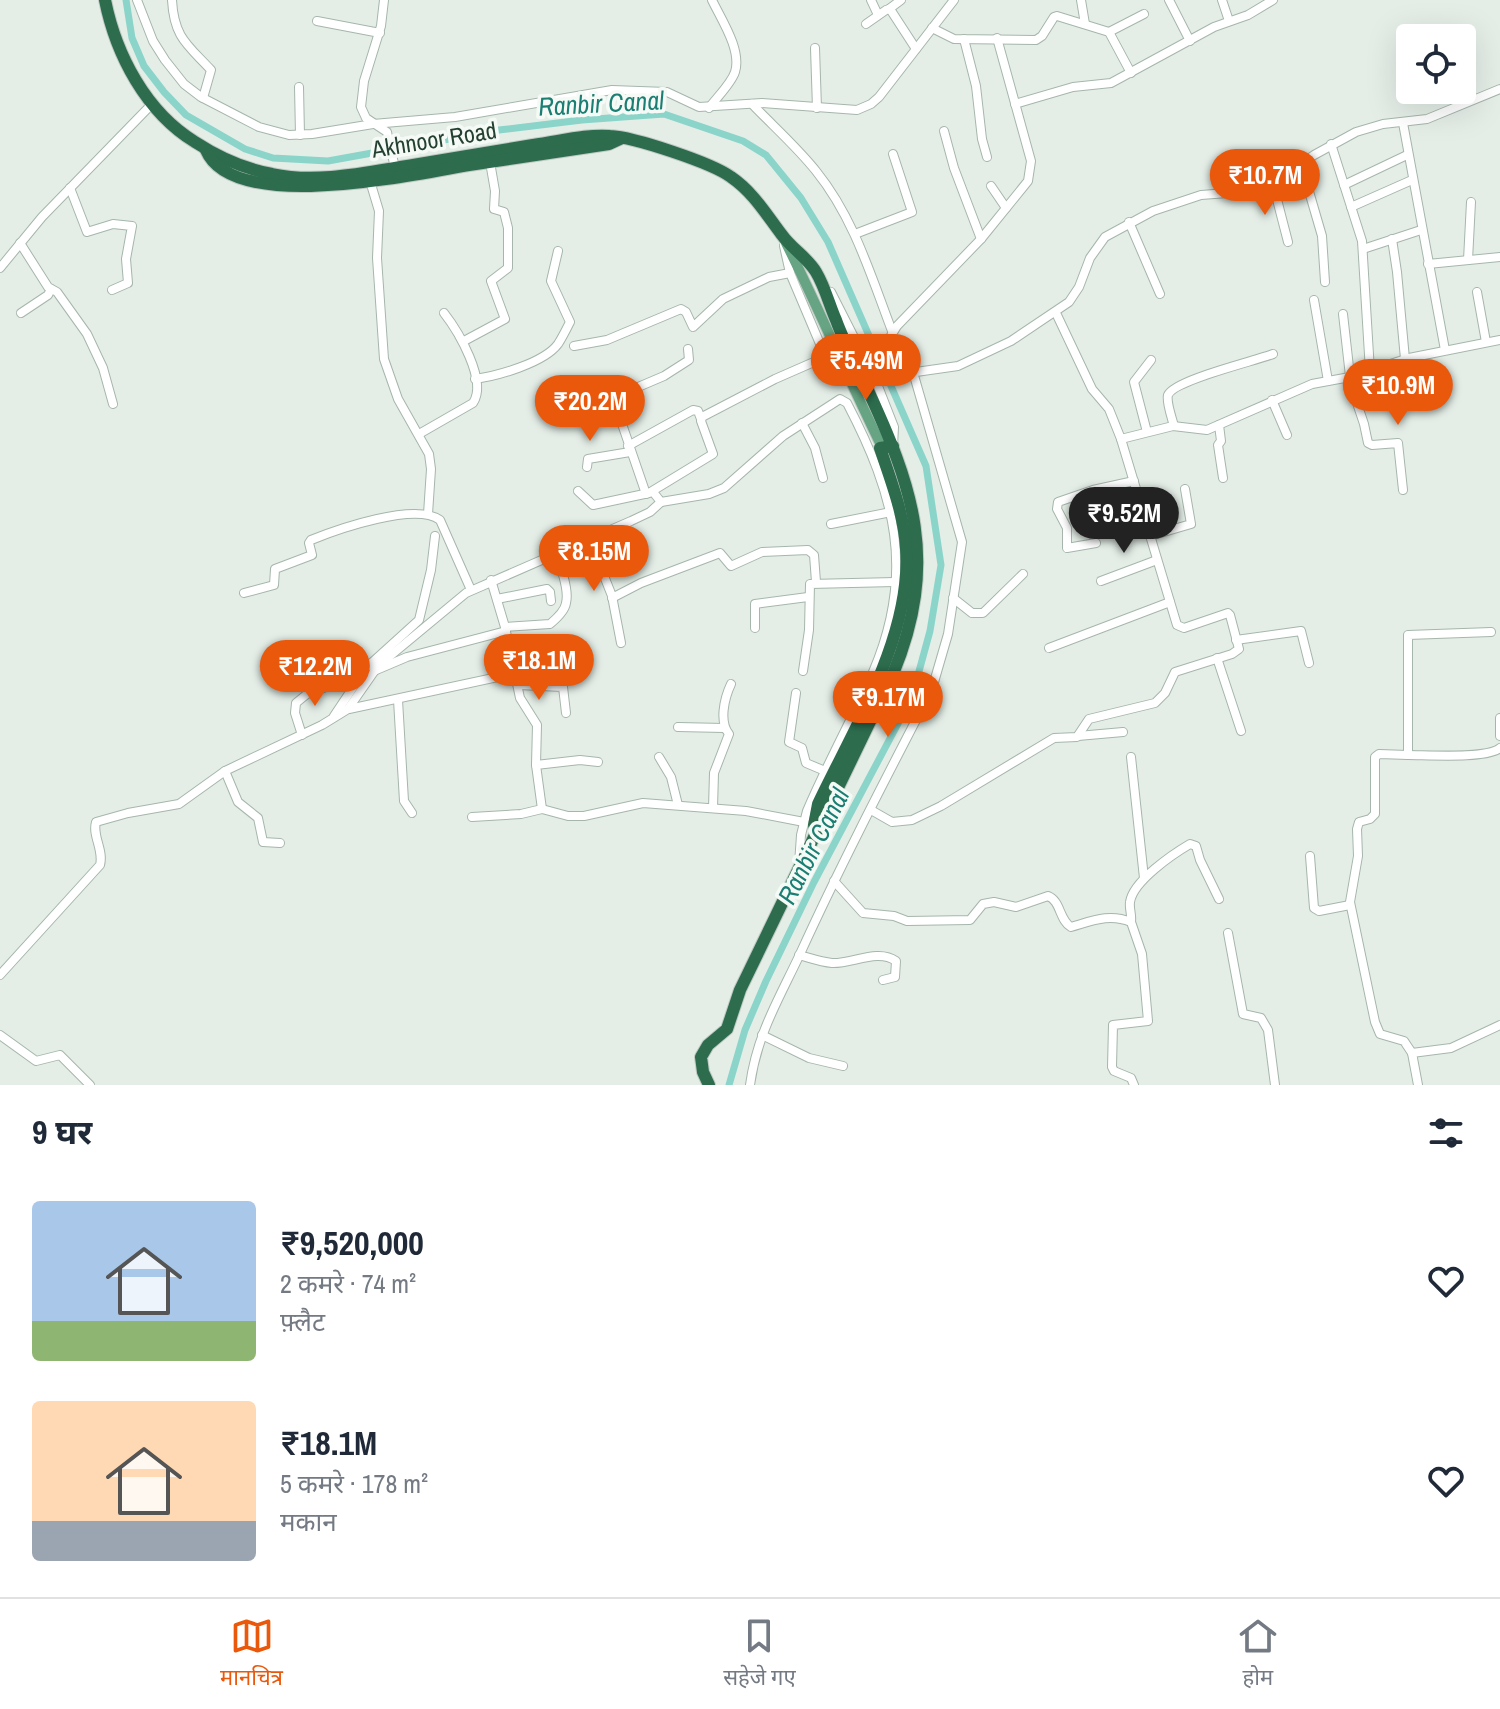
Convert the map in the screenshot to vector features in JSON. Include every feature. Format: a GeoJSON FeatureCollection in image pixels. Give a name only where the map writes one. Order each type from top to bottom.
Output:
{"type":"FeatureCollection","features":[{"type":"Feature","properties":{"kind":"highway"},"geometry":{"type":"LineString","coordinates":[[105,0],[119,47],[152,104],[175,130],[206,149],[215,165],[265,183],[317,186],[370,181],[609,144],[622,138]]}},
{"type":"Feature","properties":{"kind":"highway","name":"Akhnoor Road"},"geometry":{"type":"LineString","coordinates":[[206,149],[242,165],[284,176],[323,177],[394,162],[607,135],[622,138],[721,170],[754,196],[821,281],[888,447],[907,484],[915,526],[918,567],[912,615],[893,674],[740,990],[727,1029],[708,1045],[701,1057],[709,1085]]}},
{"type":"Feature","properties":{"kind":"main road"},"geometry":{"type":"LineString","coordinates":[[783,236],[888,447]]}},
{"type":"Feature","properties":{"kind":"street"},"geometry":{"type":"LineString","coordinates":[[137,0],[148,30],[165,60],[184,84],[203,98],[273,132],[300,135],[373,124],[455,117],[612,90],[667,92],[691,105],[709,108],[752,104],[847,110],[867,107],[879,97],[954,0]]}},
{"type":"Feature","properties":{"kind":"street"},"geometry":{"type":"LineString","coordinates":[[172,0],[172,12],[185,44],[211,70],[203,98]]}},
{"type":"Feature","properties":{"kind":"street"},"geometry":{"type":"LineString","coordinates":[[384,0],[380,33],[361,95],[363,113],[389,136],[394,162]]}},
{"type":"Feature","properties":{"kind":"street"},"geometry":{"type":"LineString","coordinates":[[709,108],[733,77],[736,65],[734,49],[712,0]]}},
{"type":"Feature","properties":{"kind":"street"},"geometry":{"type":"LineString","coordinates":[[871,0],[878,15]]}},
{"type":"Feature","properties":{"kind":"street"},"geometry":{"type":"LineString","coordinates":[[866,24],[901,0]]}},
{"type":"Feature","properties":{"kind":"street"},"geometry":{"type":"LineString","coordinates":[[1169,0],[1190,41]]}},
{"type":"Feature","properties":{"kind":"street"},"geometry":{"type":"LineString","coordinates":[[1222,0],[1229,21]]}},
{"type":"Feature","properties":{"kind":"street"},"geometry":{"type":"LineString","coordinates":[[1085,1],[1085,24]]}},
{"type":"Feature","properties":{"kind":"street"},"geometry":{"type":"LineString","coordinates":[[1015,104],[1073,87],[1111,83],[1268,1]]}},
{"type":"Feature","properties":{"kind":"street"},"geometry":{"type":"LineString","coordinates":[[889,9],[916,49]]}},
{"type":"Feature","properties":{"kind":"street"},"geometry":{"type":"LineString","coordinates":[[1109,32],[1144,14]]}},
{"type":"Feature","properties":{"kind":"street"},"geometry":{"type":"LineString","coordinates":[[932,28],[949,39],[1036,40],[1055,16],[1109,32],[1131,73]]}},
{"type":"Feature","properties":{"kind":"street"},"geometry":{"type":"LineString","coordinates":[[317,21],[380,33]]}},
{"type":"Feature","properties":{"kind":"street"},"geometry":{"type":"LineString","coordinates":[[821,281],[832,294],[861,353],[866,356],[883,349],[892,331],[981,239],[1028,181],[1031,167],[997,38]]}},
{"type":"Feature","properties":{"kind":"street"},"geometry":{"type":"LineString","coordinates":[[964,39],[976,86],[987,157]]}},
{"type":"Feature","properties":{"kind":"street"},"geometry":{"type":"LineString","coordinates":[[815,48],[817,108]]}},
{"type":"Feature","properties":{"kind":"street"},"geometry":{"type":"LineString","coordinates":[[299,87],[300,135]]}},
{"type":"Feature","properties":{"kind":"street"},"geometry":{"type":"LineString","coordinates":[[888,447],[894,427],[874,379],[876,374],[891,368],[913,372],[965,364],[1011,341],[1056,313],[1074,295],[1098,246],[1105,237],[1129,222],[1190,198],[1254,191],[1273,184],[1331,144],[1371,127],[1427,119],[1500,89]]}},
{"type":"Feature","properties":{"kind":"street"},"geometry":{"type":"LineString","coordinates":[[0,268],[152,104]]}},
{"type":"Feature","properties":{"kind":"street"},"geometry":{"type":"LineString","coordinates":[[752,104],[815,169],[855,234],[892,331]]}},
{"type":"Feature","properties":{"kind":"street"},"geometry":{"type":"LineString","coordinates":[[1403,123],[1445,350]]}},
{"type":"Feature","properties":{"kind":"street"},"geometry":{"type":"LineString","coordinates":[[944,131],[954,168],[981,239]]}},
{"type":"Feature","properties":{"kind":"street"},"geometry":{"type":"LineString","coordinates":[[1331,144],[1363,249],[1370,371]]}},
{"type":"Feature","properties":{"kind":"street"},"geometry":{"type":"LineString","coordinates":[[855,234],[912,212],[893,154]]}},
{"type":"Feature","properties":{"kind":"street"},"geometry":{"type":"LineString","coordinates":[[1344,185],[1407,155]]}},
{"type":"Feature","properties":{"kind":"street"},"geometry":{"type":"LineString","coordinates":[[464,341],[505,319],[491,281],[508,268],[508,228],[505,213],[494,209],[495,191],[490,162]]}},
{"type":"Feature","properties":{"kind":"street"},"geometry":{"type":"LineString","coordinates":[[1301,164],[1322,236],[1325,282]]}},
{"type":"Feature","properties":{"kind":"street"},"geometry":{"type":"LineString","coordinates":[[1351,207],[1412,180]]}},
{"type":"Feature","properties":{"kind":"street"},"geometry":{"type":"LineString","coordinates":[[370,181],[379,211],[377,258],[384,359],[398,399],[419,434],[430,461],[428,514]]}},
{"type":"Feature","properties":{"kind":"street"},"geometry":{"type":"LineString","coordinates":[[1273,184],[1288,242]]}},
{"type":"Feature","properties":{"kind":"street"},"geometry":{"type":"LineString","coordinates":[[991,186],[1006,208]]}},
{"type":"Feature","properties":{"kind":"street"},"geometry":{"type":"LineString","coordinates":[[72,191],[87,232],[113,224],[132,226],[126,259],[128,283],[112,290]]}},
{"type":"Feature","properties":{"kind":"street"},"geometry":{"type":"LineString","coordinates":[[1468,260],[1471,202]]}},
{"type":"Feature","properties":{"kind":"street"},"geometry":{"type":"LineString","coordinates":[[1129,222],[1160,294]]}},
{"type":"Feature","properties":{"kind":"street"},"geometry":{"type":"LineString","coordinates":[[1363,249],[1421,230]]}},
{"type":"Feature","properties":{"kind":"street"},"geometry":{"type":"LineString","coordinates":[[701,419],[756,388],[823,358],[823,351],[790,273],[783,236]]}},
{"type":"Feature","properties":{"kind":"street"},"geometry":{"type":"LineString","coordinates":[[1392,239],[1405,359]]}},
{"type":"Feature","properties":{"kind":"street"},"geometry":{"type":"LineString","coordinates":[[22,246],[90,340],[103,368],[113,404]]}},
{"type":"Feature","properties":{"kind":"street"},"geometry":{"type":"LineString","coordinates":[[475,379],[512,371],[545,354],[558,343],[570,322],[551,281],[558,251]]}},
{"type":"Feature","properties":{"kind":"street"},"geometry":{"type":"LineString","coordinates":[[1428,264],[1500,257]]}},
{"type":"Feature","properties":{"kind":"street"},"geometry":{"type":"LineString","coordinates":[[574,346],[607,340],[682,309],[693,327],[723,299],[769,277],[790,273]]}},
{"type":"Feature","properties":{"kind":"street"},"geometry":{"type":"LineString","coordinates":[[21,313],[48,295],[51,289]]}},
{"type":"Feature","properties":{"kind":"street"},"geometry":{"type":"LineString","coordinates":[[1477,292],[1486,342]]}},
{"type":"Feature","properties":{"kind":"street"},"geometry":{"type":"LineString","coordinates":[[1314,300],[1328,381]]}},
{"type":"Feature","properties":{"kind":"street"},"geometry":{"type":"LineString","coordinates":[[419,434],[475,401],[475,379],[464,341],[444,313]]}},
{"type":"Feature","properties":{"kind":"street"},"geometry":{"type":"LineString","coordinates":[[1056,313],[1092,389],[1109,409],[1121,439],[1177,625],[1181,628],[1229,613],[1238,650],[1175,672],[1165,693],[1155,703],[1089,719],[1078,736]]}},
{"type":"Feature","properties":{"kind":"street"},"geometry":{"type":"LineString","coordinates":[[1343,314],[1350,377],[1368,443],[1399,444],[1403,490]]}},
{"type":"Feature","properties":{"kind":"street"},"geometry":{"type":"LineString","coordinates":[[1121,439],[1174,426],[1203,430],[1247,414],[1296,389],[1350,377],[1405,359],[1500,340]]}},
{"type":"Feature","properties":{"kind":"street"},"geometry":{"type":"LineString","coordinates":[[661,502],[649,493],[610,399],[664,376],[689,360],[688,349]]}},
{"type":"Feature","properties":{"kind":"street"},"geometry":{"type":"LineString","coordinates":[[1174,426],[1168,398],[1171,391],[1203,375],[1245,365],[1273,354]]}},
{"type":"Feature","properties":{"kind":"street"},"geometry":{"type":"LineString","coordinates":[[1147,432],[1134,382],[1151,360]]}},
{"type":"Feature","properties":{"kind":"street"},"geometry":{"type":"LineString","coordinates":[[750,1085],[754,1053],[762,1035],[834,881],[932,689],[942,660],[962,542],[913,372]]}},
{"type":"Feature","properties":{"kind":"street"},"geometry":{"type":"LineString","coordinates":[[348,709],[373,671],[423,626],[471,590],[650,512],[661,502],[719,491],[802,423],[837,400],[845,401],[878,465],[891,512],[896,541],[895,582],[889,618],[874,669],[804,822],[799,865]]}},
{"type":"Feature","properties":{"kind":"street"},"geometry":{"type":"LineString","coordinates":[[1272,400],[1287,435]]}},
{"type":"Feature","properties":{"kind":"street"},"geometry":{"type":"LineString","coordinates":[[578,491],[593,505],[649,493],[714,453],[699,412],[693,410],[629,449],[588,459],[587,467]]}},
{"type":"Feature","properties":{"kind":"street"},"geometry":{"type":"LineString","coordinates":[[802,423],[815,448],[823,478]]}},
{"type":"Feature","properties":{"kind":"street"},"geometry":{"type":"LineString","coordinates":[[1219,425],[1221,441],[1218,445],[1223,478]]}},
{"type":"Feature","properties":{"kind":"street"},"geometry":{"type":"LineString","coordinates":[[1096,543],[1067,548],[1067,528],[1057,509],[1058,502],[1134,481]]}},
{"type":"Feature","properties":{"kind":"street"},"geometry":{"type":"LineString","coordinates":[[1150,536],[1191,524],[1185,489]]}},
{"type":"Feature","properties":{"kind":"street"},"geometry":{"type":"LineString","coordinates":[[831,524],[891,512]]}},
{"type":"Feature","properties":{"kind":"street"},"geometry":{"type":"LineString","coordinates":[[244,593],[274,585],[275,569],[311,556],[311,540],[375,520],[428,514],[440,520],[471,590]]}},
{"type":"Feature","properties":{"kind":"street"},"geometry":{"type":"LineString","coordinates":[[332,719],[366,668],[419,620],[431,570],[435,536]]}},
{"type":"Feature","properties":{"kind":"street"},"geometry":{"type":"LineString","coordinates":[[589,538],[612,598],[621,643]]}},
{"type":"Feature","properties":{"kind":"street"},"geometry":{"type":"LineString","coordinates":[[612,598],[641,583],[720,553],[731,566],[762,552],[811,551],[816,582]]}},
{"type":"Feature","properties":{"kind":"street"},"geometry":{"type":"LineString","coordinates":[[373,671],[407,657],[506,629],[550,624],[567,601],[561,564],[552,554]]}},
{"type":"Feature","properties":{"kind":"street"},"geometry":{"type":"LineString","coordinates":[[1101,581],[1157,560]]}},
{"type":"Feature","properties":{"kind":"street"},"geometry":{"type":"LineString","coordinates":[[953,598],[972,613],[983,613],[1023,574]]}},
{"type":"Feature","properties":{"kind":"street"},"geometry":{"type":"LineString","coordinates":[[491,580],[506,629],[522,704],[537,725],[536,765],[542,809]]}},
{"type":"Feature","properties":{"kind":"street"},"geometry":{"type":"LineString","coordinates":[[803,671],[809,630],[809,586],[816,582],[895,582]]}},
{"type":"Feature","properties":{"kind":"street"},"geometry":{"type":"LineString","coordinates":[[497,599],[547,589],[551,601]]}},
{"type":"Feature","properties":{"kind":"street"},"geometry":{"type":"LineString","coordinates":[[755,628],[755,604],[808,597]]}},
{"type":"Feature","properties":{"kind":"street"},"geometry":{"type":"LineString","coordinates":[[1049,648],[1170,602]]}},
{"type":"Feature","properties":{"kind":"street"},"geometry":{"type":"LineString","coordinates":[[1236,640],[1301,631],[1309,663]]}},
{"type":"Feature","properties":{"kind":"street"},"geometry":{"type":"LineString","coordinates":[[1408,755],[1408,635],[1491,632]]}},
{"type":"Feature","properties":{"kind":"street"},"geometry":{"type":"LineString","coordinates":[[1217,658],[1241,731]]}},
{"type":"Feature","properties":{"kind":"street"},"geometry":{"type":"LineString","coordinates":[[0,975],[100,865],[96,822],[179,804],[225,771],[302,735],[348,709],[516,673]]}},
{"type":"Feature","properties":{"kind":"street"},"geometry":{"type":"LineString","coordinates":[[302,735],[295,713],[296,703],[307,694],[334,684]]}},
{"type":"Feature","properties":{"kind":"street"},"geometry":{"type":"LineString","coordinates":[[713,808],[714,773],[729,734],[724,728],[726,698],[731,684]]}},
{"type":"Feature","properties":{"kind":"street"},"geometry":{"type":"LineString","coordinates":[[518,685],[563,687],[566,713]]}},
{"type":"Feature","properties":{"kind":"street"},"geometry":{"type":"LineString","coordinates":[[796,693],[789,742],[802,748],[806,763],[825,771]]}},
{"type":"Feature","properties":{"kind":"street"},"geometry":{"type":"LineString","coordinates":[[398,700],[404,801],[412,813]]}},
{"type":"Feature","properties":{"kind":"street"},"geometry":{"type":"LineString","coordinates":[[1500,718],[1500,736]]}},
{"type":"Feature","properties":{"kind":"street"},"geometry":{"type":"LineString","coordinates":[[678,727],[724,728]]}},
{"type":"Feature","properties":{"kind":"street"},"geometry":{"type":"LineString","coordinates":[[871,810],[892,822],[912,820],[1054,738],[1072,739],[1123,732]]}},
{"type":"Feature","properties":{"kind":"street"},"geometry":{"type":"LineString","coordinates":[[1418,1085],[1412,1053],[1404,1041],[1385,1036],[1378,1030],[1350,905],[1358,856],[1357,825],[1375,814],[1375,757],[1381,754],[1481,754],[1500,748]]}},
{"type":"Feature","properties":{"kind":"street"},"geometry":{"type":"LineString","coordinates":[[659,757],[671,777],[678,805]]}},
{"type":"Feature","properties":{"kind":"street"},"geometry":{"type":"LineString","coordinates":[[1131,757],[1144,878]]}},
{"type":"Feature","properties":{"kind":"street"},"geometry":{"type":"LineString","coordinates":[[536,765],[580,760],[598,762]]}},
{"type":"Feature","properties":{"kind":"street"},"geometry":{"type":"LineString","coordinates":[[225,771],[238,802],[258,818],[263,842],[280,843]]}},
{"type":"Feature","properties":{"kind":"street"},"geometry":{"type":"LineString","coordinates":[[472,817],[521,814],[542,809],[573,816],[595,815],[637,803],[758,812],[804,822]]}},
{"type":"Feature","properties":{"kind":"street"},"geometry":{"type":"LineString","coordinates":[[1134,1085],[1131,1078],[1114,1071],[1112,1067],[1113,1025],[1148,1021],[1142,954],[1131,922],[1130,901],[1144,878],[1186,846],[1195,844],[1219,899]]}},
{"type":"Feature","properties":{"kind":"street"},"geometry":{"type":"LineString","coordinates":[[1310,856],[1314,908],[1319,911],[1350,905]]}},
{"type":"Feature","properties":{"kind":"street"},"geometry":{"type":"LineString","coordinates":[[834,881],[863,913],[894,916],[907,921],[970,920],[983,904],[994,902],[1016,907],[1048,896],[1054,900],[1064,922],[1071,927],[1098,918],[1119,918],[1131,922]]}},
{"type":"Feature","properties":{"kind":"street"},"geometry":{"type":"LineString","coordinates":[[1228,933],[1243,1014],[1258,1017],[1266,1024],[1275,1085]]}},
{"type":"Feature","properties":{"kind":"street"},"geometry":{"type":"LineString","coordinates":[[799,955],[834,963],[875,957],[892,958],[896,961],[895,977],[883,980]]}},
{"type":"Feature","properties":{"kind":"street"},"geometry":{"type":"LineString","coordinates":[[1412,1053],[1451,1048],[1500,1025]]}},
{"type":"Feature","properties":{"kind":"street"},"geometry":{"type":"LineString","coordinates":[[0,1035],[36,1061],[60,1055],[90,1085]]}},
{"type":"Feature","properties":{"kind":"street"},"geometry":{"type":"LineString","coordinates":[[762,1035],[809,1058],[843,1066]]}},
{"type":"Feature","properties":{"kind":"waterway","name":"Ranbir Canal"},"geometry":{"type":"LineString","coordinates":[[126,0],[132,38],[144,66],[164,92],[186,115],[245,149],[273,158],[328,161],[499,130],[664,114],[743,141],[766,155],[801,198],[828,242],[926,466],[941,565],[930,631],[912,697],[814,882],[766,981],[745,1030],[729,1085]]}}]}
